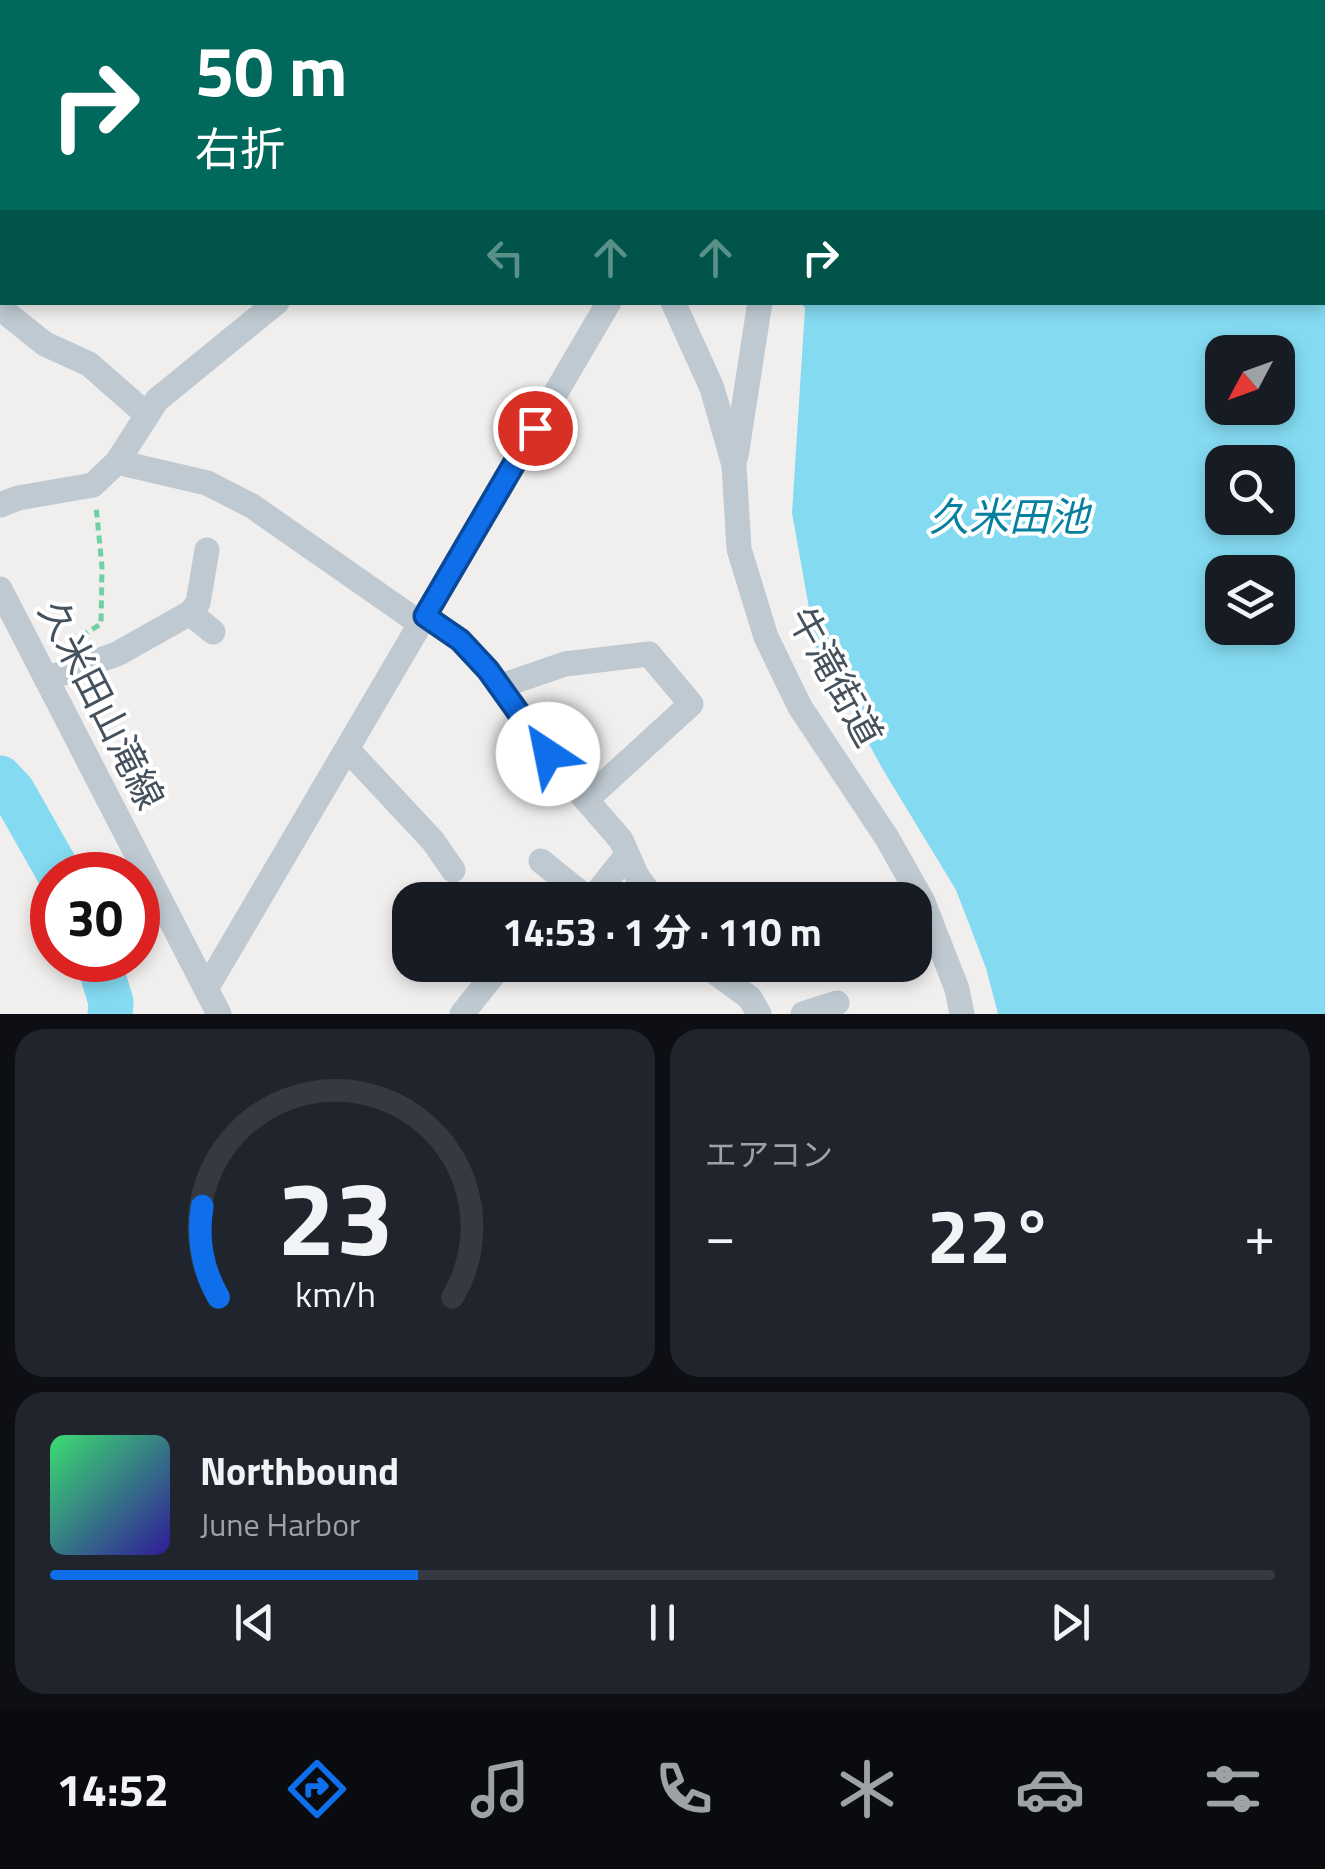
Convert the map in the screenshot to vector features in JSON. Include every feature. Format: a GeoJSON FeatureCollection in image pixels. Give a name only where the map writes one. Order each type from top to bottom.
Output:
{"type":"FeatureCollection","features":[{"type":"Feature","properties":{"kind":"street"},"geometry":{"type":"LineString","coordinates":[[0,506],[18,498],[93,486],[117,462],[158,400],[269,305]]}},
{"type":"Feature","properties":{"kind":"street"},"geometry":{"type":"LineString","coordinates":[[206,989],[607,305]]}},
{"type":"Feature","properties":{"kind":"street","name":"牛滝街道"},"geometry":{"type":"LineString","coordinates":[[673,305],[712,388],[734,466],[739,549],[754,606],[800,707],[915,886],[939,940],[962,1014]]}},
{"type":"Feature","properties":{"kind":"street"},"geometry":{"type":"LineString","coordinates":[[734,466],[760,305]]}},
{"type":"Feature","properties":{"kind":"street"},"geometry":{"type":"LineString","coordinates":[[0,308],[45,344],[88,364],[146,414]]}},
{"type":"Feature","properties":{"kind":"street"},"geometry":{"type":"LineString","coordinates":[[117,462],[207,483],[252,506],[423,620],[460,640],[501,686],[535,736],[620,840],[641,882]]}},
{"type":"Feature","properties":{"kind":"street"},"geometry":{"type":"LineString","coordinates":[[42,671],[118,654],[190,613],[198,603],[207,550]]}},
{"type":"Feature","properties":{"kind":"street","name":"久米田山滝線"},"geometry":{"type":"LineString","coordinates":[[0,589],[219,1014]]}},
{"type":"Feature","properties":{"kind":"street"},"geometry":{"type":"LineString","coordinates":[[190,613],[213,632]]}},
{"type":"Feature","properties":{"kind":"street"},"geometry":{"type":"LineString","coordinates":[[501,686],[565,664],[649,654],[691,704],[586,800]]}},
{"type":"Feature","properties":{"kind":"street"},"geometry":{"type":"LineString","coordinates":[[347,749],[433,841],[453,870]]}},
{"type":"Feature","properties":{"kind":"street"},"geometry":{"type":"LineString","coordinates":[[605,882],[627,855]]}},
{"type":"Feature","properties":{"kind":"street"},"geometry":{"type":"LineString","coordinates":[[541,861],[554,882]]}},
{"type":"Feature","properties":{"kind":"street"},"geometry":{"type":"LineString","coordinates":[[462,1014],[484,982]]}},
{"type":"Feature","properties":{"kind":"street"},"geometry":{"type":"LineString","coordinates":[[728,982],[750,998],[758,1014]]}},
{"type":"Feature","properties":{"kind":"street"},"geometry":{"type":"LineString","coordinates":[[803,1014],[838,1003]]}},
{"type":"Feature","properties":{"kind":"path"},"geometry":{"type":"LineString","coordinates":[[42,671],[101,624],[102,567],[93,486]]}},
{"type":"Feature","properties":{"kind":"water","name":"久米田池"},"geometry":{"type":"Polygon","coordinates":[[[803,305],[1325,305],[1325,1014],[998,1014],[986,968],[956,890],[882,768],[816,647],[792,513],[803,305]]]}},
{"type":"Feature","properties":{"kind":"waterway"},"geometry":{"type":"LineString","coordinates":[[0,778],[13,792],[47,852]]}},
{"type":"Feature","properties":{"kind":"waterway"},"geometry":{"type":"LineString","coordinates":[[105,982],[110,1014]]}},
{"type":"Feature","properties":{"kind":"route"},"geometry":{"type":"LineString","coordinates":[[535,428],[425,616],[460,640],[488,670],[548,754]]}}]}
